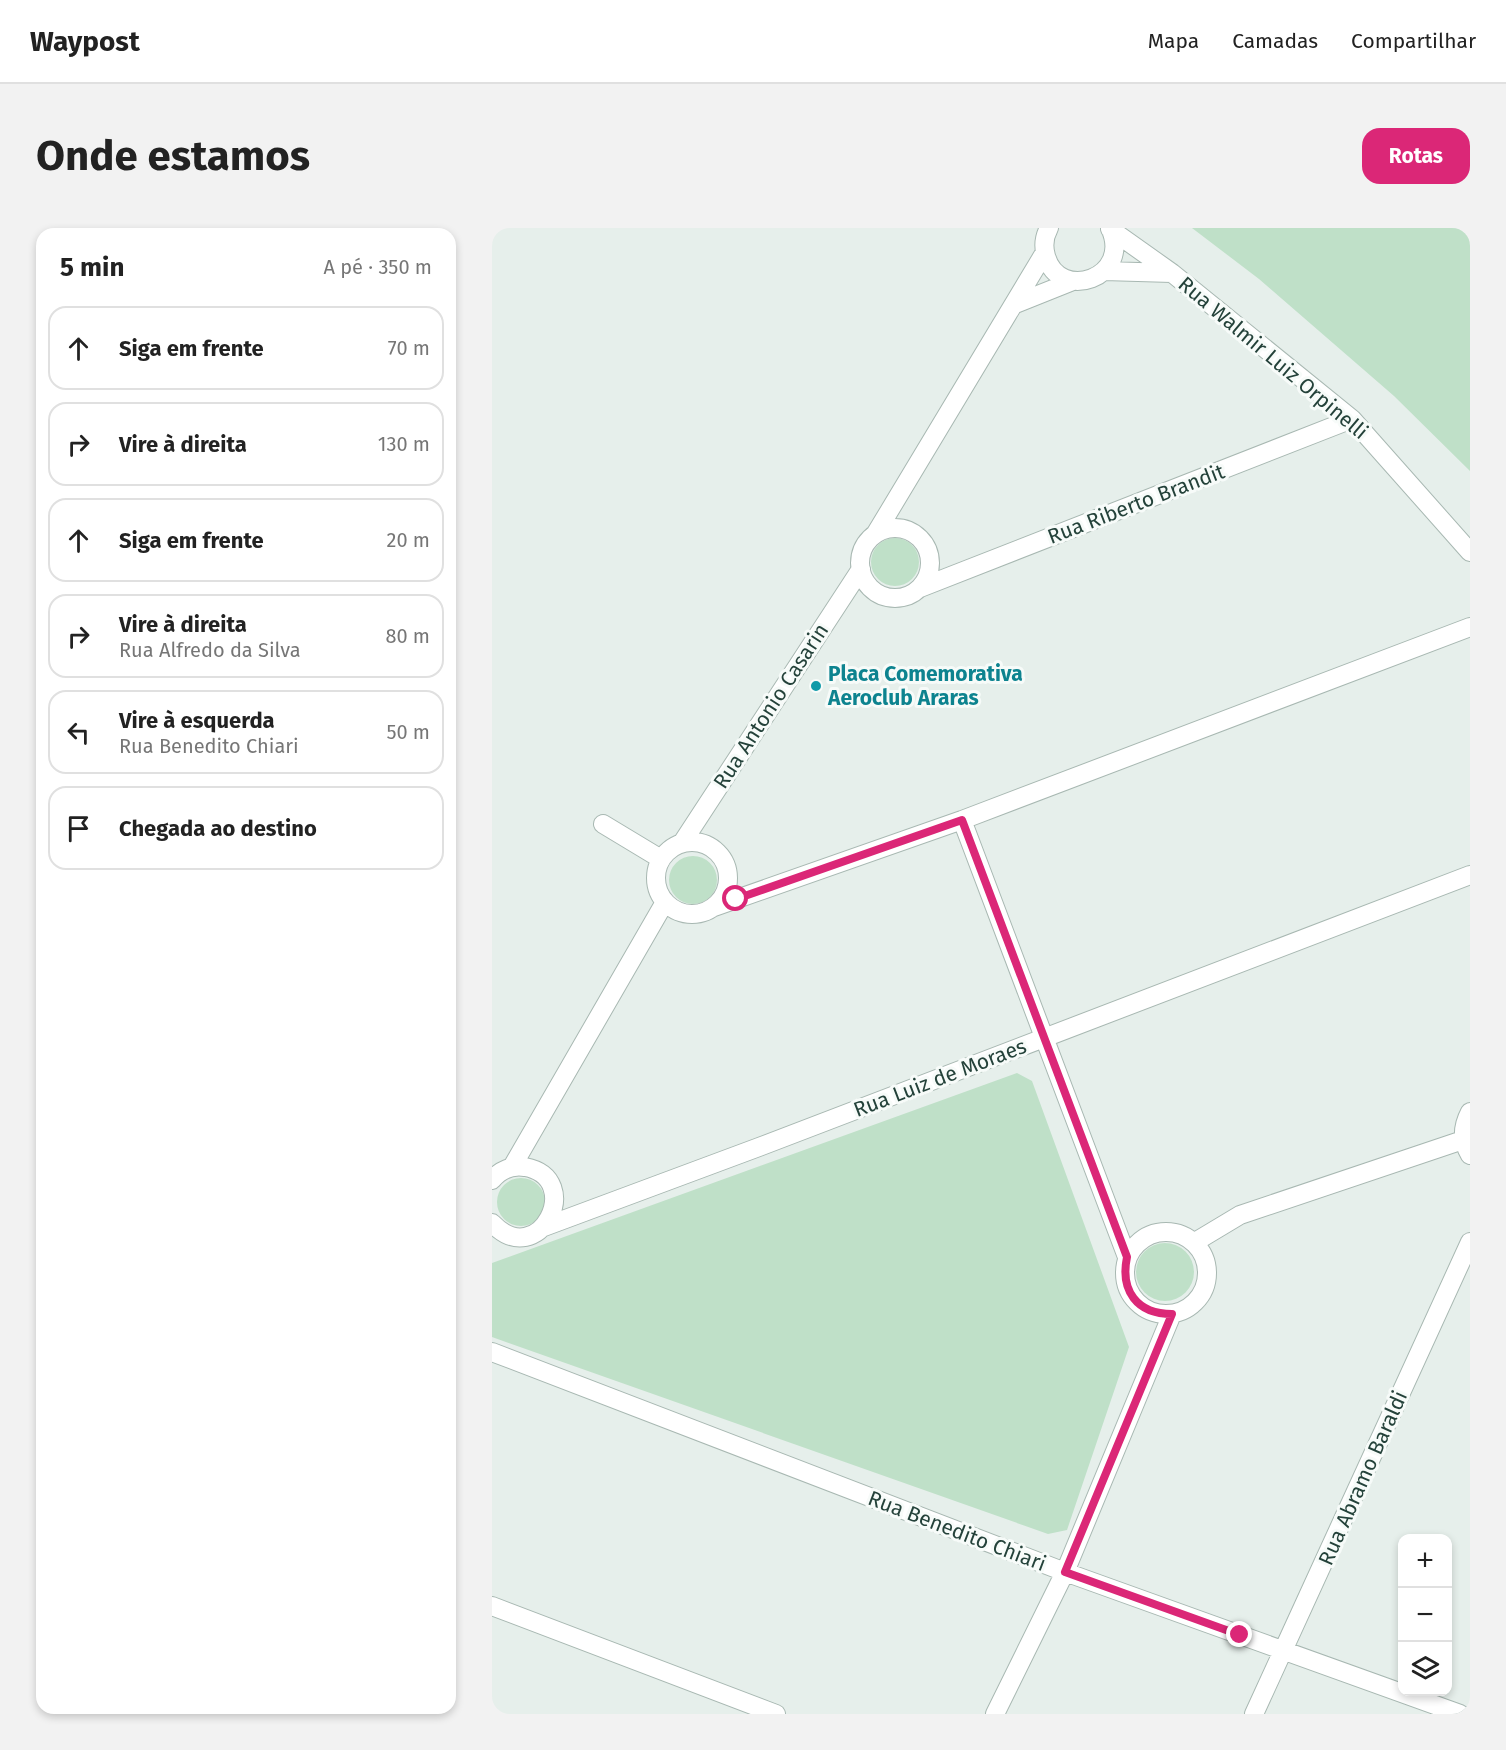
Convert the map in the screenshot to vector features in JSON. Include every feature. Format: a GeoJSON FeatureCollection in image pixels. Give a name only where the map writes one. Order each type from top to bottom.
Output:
{"type":"FeatureCollection","features":[{"type":"Feature","properties":{"kind":"street"},"geometry":{"type":"LineString","coordinates":[[1049,228],[1044,241],[1048,262],[1054,271],[1073,281],[1095,278],[1111,262],[1114,240],[1110,229]]}},
{"type":"Feature","properties":{"kind":"street","name":"Rua Walmir Luiz Orpinelli"},"geometry":{"type":"LineString","coordinates":[[1110,229],[1172,273],[1352,419],[1470,552]]}},
{"type":"Feature","properties":{"kind":"street"},"geometry":{"type":"LineString","coordinates":[[876,533],[886,529],[909,530],[926,545],[930,556],[930,568],[920,588],[901,597],[879,594],[870,588],[861,569],[863,549],[876,533],[1045,252]]}},
{"type":"Feature","properties":{"kind":"street","name":"Rua Walmir Luiz Orpinelli"},"geometry":{"type":"LineString","coordinates":[[1104,271],[1172,273]]}},
{"type":"Feature","properties":{"kind":"street"},"geometry":{"type":"LineString","coordinates":[[1013,305],[1073,281]]}},
{"type":"Feature","properties":{"kind":"street","name":"Rua Riberto Brandit"},"geometry":{"type":"LineString","coordinates":[[920,588],[1352,419]]}},
{"type":"Feature","properties":{"kind":"street","name":"Rua Antonio Casarin"},"geometry":{"type":"LineString","coordinates":[[682,843],[861,569]]}},
{"type":"Feature","properties":{"kind":"street"},"geometry":{"type":"LineString","coordinates":[[714,907],[722,898],[726,886],[727,874],[724,862],[706,845],[694,842],[682,843],[674,847],[662,859],[657,869],[658,892],[673,909],[694,914],[714,907],[962,820],[1470,627]]}},
{"type":"Feature","properties":{"kind":"street"},"geometry":{"type":"LineString","coordinates":[[962,820],[1127,1257]]}},
{"type":"Feature","properties":{"kind":"street"},"geometry":{"type":"LineString","coordinates":[[603,824],[662,859]]}},
{"type":"Feature","properties":{"kind":"street","name":"Rua Luiz de Moraes"},"geometry":{"type":"LineString","coordinates":[[492,1225],[512,1236],[524,1237],[535,1234],[544,1227],[1470,875]]}},
{"type":"Feature","properties":{"kind":"street"},"geometry":{"type":"LineString","coordinates":[[512,1167],[665,902]]}},
{"type":"Feature","properties":{"kind":"street"},"geometry":{"type":"LineString","coordinates":[[1195,1242],[1240,1215],[1467,1148],[1465,1121],[1470,1112]]}},
{"type":"Feature","properties":{"kind":"street"},"geometry":{"type":"LineString","coordinates":[[492,1180],[502,1171],[512,1167],[534,1170],[543,1176],[554,1196],[551,1218],[544,1227]]}},
{"type":"Feature","properties":{"kind":"street"},"geometry":{"type":"LineString","coordinates":[[1170,1231],[1195,1242],[1203,1253],[1207,1266],[1205,1286],[1195,1303],[1172,1314],[1153,1312],[1137,1303],[1125,1282],[1124,1269],[1127,1257],[1134,1245],[1144,1237],[1157,1232],[1170,1231]]}},
{"type":"Feature","properties":{"kind":"street","name":"Rua Abramo Baraldi"},"geometry":{"type":"LineString","coordinates":[[1254,1714],[1470,1242]]}},
{"type":"Feature","properties":{"kind":"street"},"geometry":{"type":"LineString","coordinates":[[995,1714],[1065,1572],[1172,1314]]}},
{"type":"Feature","properties":{"kind":"street","name":"Rua Benedito Chiari"},"geometry":{"type":"LineString","coordinates":[[492,1352],[1065,1572],[1460,1714]]}},
{"type":"Feature","properties":{"kind":"street"},"geometry":{"type":"LineString","coordinates":[[492,1606],[776,1714]]}},
{"type":"Feature","properties":{"kind":"green space"},"geometry":{"type":"Polygon","coordinates":[[[1192,228],[1470,228],[1470,471],[1394,396],[1259,279],[1192,228]]]}},
{"type":"Feature","properties":{"kind":"green space"},"geometry":{"type":"Polygon","coordinates":[[[890,538],[900,538],[912,545],[919,557],[919,567],[912,579],[900,586],[890,586],[875,575],[871,567],[871,557],[882,542],[890,538]]]}},
{"type":"Feature","properties":{"kind":"green space"},"geometry":{"type":"Polygon","coordinates":[[[688,856],[698,856],[710,863],[717,875],[717,885],[710,897],[698,904],[688,904],[673,893],[669,885],[669,875],[680,860],[688,856]]]}},
{"type":"Feature","properties":{"kind":"green space"},"geometry":{"type":"Polygon","coordinates":[[[1017,1073],[1032,1081],[1129,1347],[1067,1530],[1048,1534],[492,1337],[492,1263],[1017,1073]]]}},
{"type":"Feature","properties":{"kind":"green space"},"geometry":{"type":"Polygon","coordinates":[[[516,1178],[526,1178],[538,1185],[545,1197],[545,1207],[538,1219],[526,1226],[516,1226],[501,1215],[497,1207],[497,1197],[508,1182],[516,1178]]]}},
{"type":"Feature","properties":{"kind":"green space"},"geometry":{"type":"Polygon","coordinates":[[[1165,1243],[1176,1245],[1189,1256],[1194,1272],[1192,1283],[1181,1296],[1165,1301],[1154,1299],[1141,1288],[1136,1272],[1138,1261],[1149,1248],[1165,1243]]]}},
{"type":"Feature","properties":{"kind":"place","name":"Placa Comemorativa Aeroclub Araras"},"geometry":{"type":"Point","coordinates":[816,686]}},
{"type":"Feature","properties":{"kind":"route"},"geometry":{"type":"LineString","coordinates":[[736,899],[962,820],[1127,1257],[1124,1269],[1125,1282],[1137,1303],[1147,1310],[1159,1314],[1172,1314],[1065,1572],[1240,1635]]}}]}
